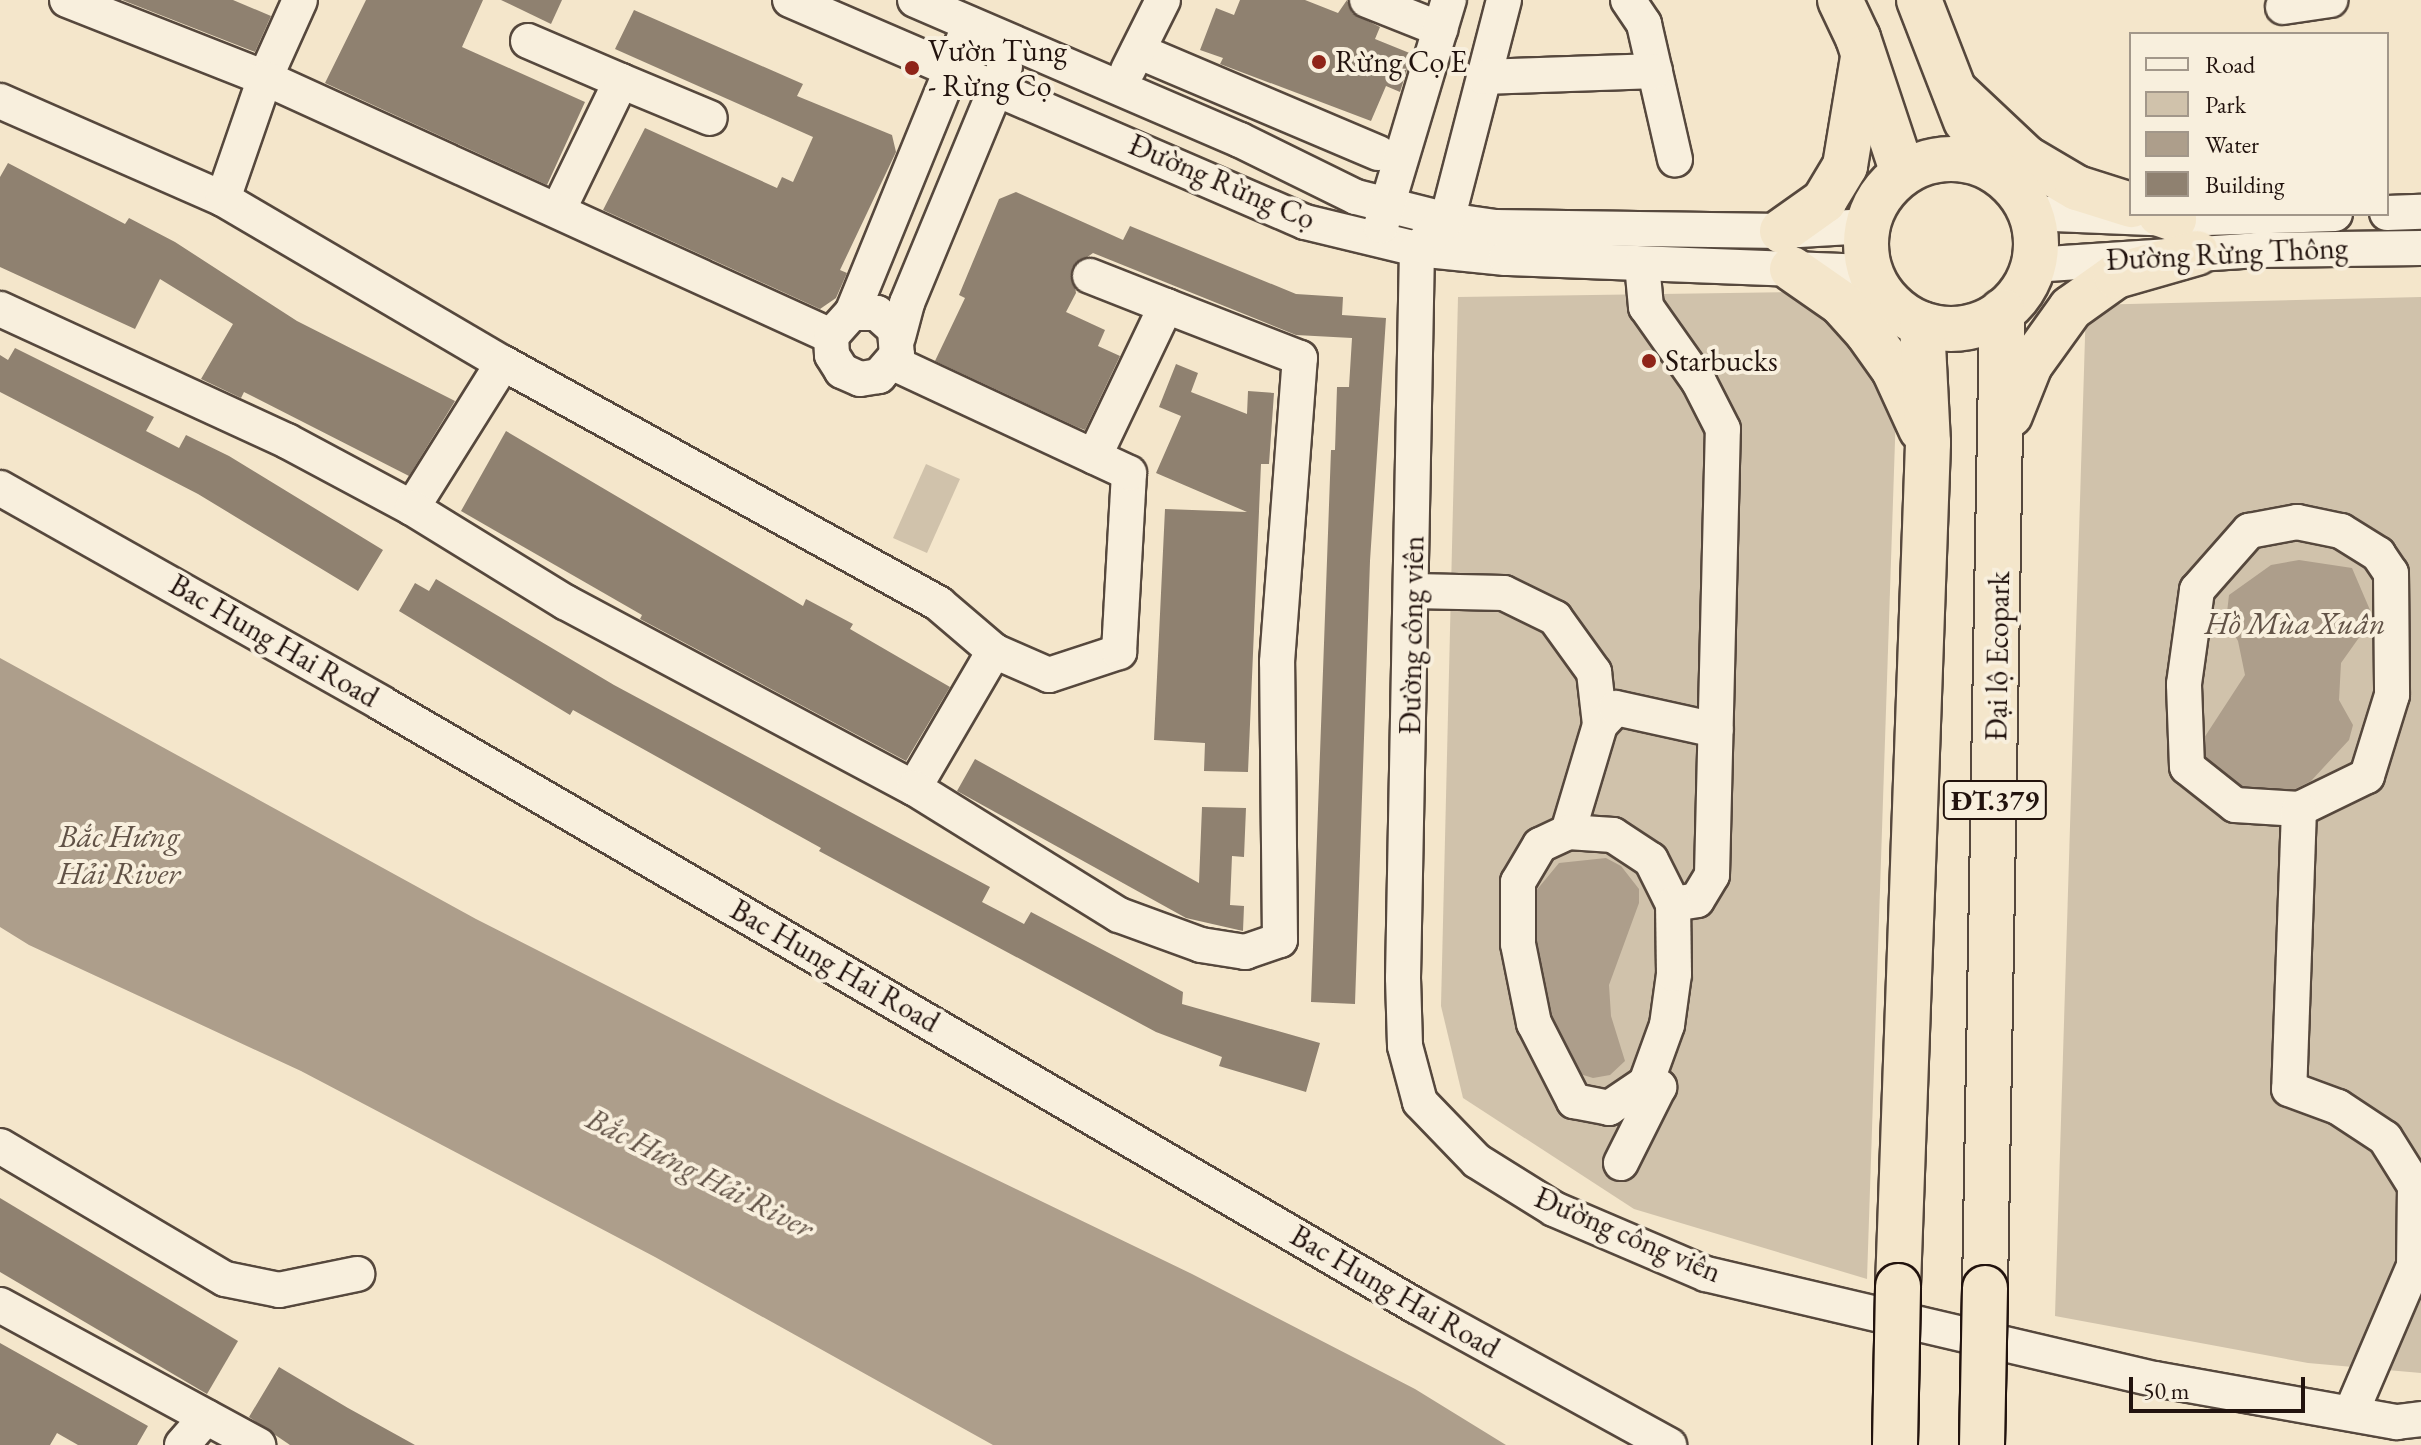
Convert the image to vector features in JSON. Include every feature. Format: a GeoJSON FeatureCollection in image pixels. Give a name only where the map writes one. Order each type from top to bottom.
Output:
{"type":"FeatureCollection","features":[{"type":"Feature","properties":{"kind":"highway"},"geometry":{"type":"LineString","coordinates":[[1840,0],[1903,173]]}},
{"type":"Feature","properties":{"kind":"highway"},"geometry":{"type":"LineString","coordinates":[[1919,0],[1956,92],[1980,163]]}},
{"type":"Feature","properties":{"kind":"highway"},"geometry":{"type":"LineString","coordinates":[[1863,57],[1845,166],[1824,201],[1787,250],[1867,332],[1894,370],[1928,443]]}},
{"type":"Feature","properties":{"kind":"highway"},"geometry":{"type":"LineString","coordinates":[[1956,92],[2026,158],[2077,188],[2129,204]]}},
{"type":"Feature","properties":{"kind":"highway"},"geometry":{"type":"LineString","coordinates":[[1940,160],[1980,163],[2003,176],[2035,225],[2033,265],[2028,283],[2002,311],[1984,323],[1956,330],[1922,324],[1899,313],[1879,291],[1870,272],[1868,226],[1883,191],[1903,173],[1940,160]]}},
{"type":"Feature","properties":{"kind":"highway"},"geometry":{"type":"LineString","coordinates":[[2003,432],[2030,365],[2071,308],[2177,229]]}},
{"type":"Feature","properties":{"kind":"highway","name":"Đại lộ Ecopark"},"geometry":{"type":"LineString","coordinates":[[1982,1445],[2003,432],[2002,311]]}},
{"type":"Feature","properties":{"kind":"highway","name":"ĐT.379"},"geometry":{"type":"LineString","coordinates":[[1895,1445],[1928,443],[1922,324]]}},
{"type":"Feature","properties":{"kind":"street"},"geometry":{"type":"LineString","coordinates":[[0,101],[223,199],[503,363],[939,604],[994,651],[1049,675],[1119,652],[1129,473],[896,350],[884,316],[868,311],[842,324],[558,211],[265,78],[67,0]]}},
{"type":"Feature","properties":{"kind":"street"},"geometry":{"type":"LineString","coordinates":[[223,199],[265,78],[300,0]]}},
{"type":"Feature","properties":{"kind":"street","name":"Đường Rừng Cọ"},"geometry":{"type":"LineString","coordinates":[[790,0],[996,86],[1305,222],[1417,249],[1642,264],[1787,250],[1868,226]]}},
{"type":"Feature","properties":{"kind":"street","name":"Đường Rừng Cọ"},"geometry":{"type":"LineString","coordinates":[[915,0],[1118,88],[1356,197],[1447,220],[1495,227],[1787,250],[1870,272]]}},
{"type":"Feature","properties":{"kind":"street"},"geometry":{"type":"LineString","coordinates":[[1118,88],[1163,0]]}},
{"type":"Feature","properties":{"kind":"street"},"geometry":{"type":"LineString","coordinates":[[1367,0],[1444,15],[1378,240]]}},
{"type":"Feature","properties":{"kind":"street"},"geometry":{"type":"LineString","coordinates":[[1417,249],[1447,220],[1504,0]]}},
{"type":"Feature","properties":{"kind":"street"},"geometry":{"type":"LineString","coordinates":[[1628,0],[1644,24],[1675,159]]}},
{"type":"Feature","properties":{"kind":"street"},"geometry":{"type":"LineString","coordinates":[[2283,7],[2330,0]]}},
{"type":"Feature","properties":{"kind":"street"},"geometry":{"type":"LineString","coordinates":[[970,24],[948,66],[842,324],[836,363],[850,376],[869,379],[896,350],[907,303],[1015,43]]}},
{"type":"Feature","properties":{"kind":"street"},"geometry":{"type":"LineString","coordinates":[[528,41],[710,118]]}},
{"type":"Feature","properties":{"kind":"street"},"geometry":{"type":"LineString","coordinates":[[1138,51],[1378,153]]}},
{"type":"Feature","properties":{"kind":"street"},"geometry":{"type":"LineString","coordinates":[[1484,77],[1655,71]]}},
{"type":"Feature","properties":{"kind":"street"},"geometry":{"type":"LineString","coordinates":[[558,211],[621,81]]}},
{"type":"Feature","properties":{"kind":"street","name":"Đường Rừng Thông"},"geometry":{"type":"LineString","coordinates":[[2389,213],[2421,212]]}},
{"type":"Feature","properties":{"kind":"street","name":"Đường Rừng Thông"},"geometry":{"type":"LineString","coordinates":[[2030,213],[2177,229],[2421,248]]}},
{"type":"Feature","properties":{"kind":"street","name":"Đường Rừng Thông"},"geometry":{"type":"LineString","coordinates":[[2033,265],[2177,229],[2314,216]]}},
{"type":"Feature","properties":{"kind":"street","name":"Đường công viên"},"geometry":{"type":"LineString","coordinates":[[1417,249],[1405,1046],[1420,1102],[1477,1161],[1554,1209],[1706,1274],[2155,1379],[2397,1422],[2421,1419]]}},
{"type":"Feature","properties":{"kind":"street"},"geometry":{"type":"LineString","coordinates":[[1642,264],[1646,307],[1699,382],[1723,429],[1712,875],[1697,900],[1673,904]]}},
{"type":"Feature","properties":{"kind":"street"},"geometry":{"type":"LineString","coordinates":[[0,309],[287,441],[412,508],[565,602],[914,788],[1119,915],[1201,945],[1245,952],[1280,940],[1277,662],[1300,358],[1090,276]]}},
{"type":"Feature","properties":{"kind":"street"},"geometry":{"type":"LineString","coordinates":[[1094,457],[1166,306]]}},
{"type":"Feature","properties":{"kind":"street"},"geometry":{"type":"LineString","coordinates":[[412,508],[503,363]]}},
{"type":"Feature","properties":{"kind":"street","name":"Bac Hung Hai Road"},"geometry":{"type":"LineString","coordinates":[[0,488],[368,695],[1416,1306],[1669,1445]]}},
{"type":"Feature","properties":{"kind":"street"},"geometry":{"type":"LineString","coordinates":[[2297,522],[2341,531],[2378,554],[2391,573],[2392,611],[2392,695],[2367,776],[2299,809],[2235,805],[2187,767],[2184,684],[2197,590],[2249,531],[2297,522]]}},
{"type":"Feature","properties":{"kind":"street"},"geometry":{"type":"LineString","coordinates":[[1414,591],[1504,593],[1555,618],[1594,672],[1600,725],[1568,832]]}},
{"type":"Feature","properties":{"kind":"street"},"geometry":{"type":"LineString","coordinates":[[914,788],[994,651]]}},
{"type":"Feature","properties":{"kind":"street"},"geometry":{"type":"LineString","coordinates":[[1600,725],[1616,708],[1716,730]]}},
{"type":"Feature","properties":{"kind":"street"},"geometry":{"type":"LineString","coordinates":[[2299,809],[2289,1089],[2338,1107],[2385,1138],[2415,1186],[2414,1266],[2351,1413]]}},
{"type":"Feature","properties":{"kind":"street"},"geometry":{"type":"LineString","coordinates":[[1568,832],[1613,835],[1651,860],[1673,904],[1674,974],[1667,1025],[1646,1083],[1609,1108],[1574,1101],[1534,1023],[1518,944],[1518,882],[1540,845],[1568,832]]}},
{"type":"Feature","properties":{"kind":"street"},"geometry":{"type":"LineString","coordinates":[[1621,1163],[1659,1087],[1646,1083]]}},
{"type":"Feature","properties":{"kind":"street"},"geometry":{"type":"LineString","coordinates":[[0,1146],[225,1279],[279,1290],[357,1274]]}},
{"type":"Feature","properties":{"kind":"street"},"geometry":{"type":"LineString","coordinates":[[0,1305],[258,1445]]}},
{"type":"Feature","properties":{"kind":"street"},"geometry":{"type":"LineString","coordinates":[[182,1445],[206,1417]]}},
{"type":"Feature","properties":{"kind":"green space"},"geometry":{"type":"Polygon","coordinates":[[[1797,292],[1846,324],[1896,411],[1867,1279],[1634,1209],[1463,1098],[1441,1006],[1458,297],[1797,292]]]}},
{"type":"Feature","properties":{"kind":"green space"},"geometry":{"type":"Polygon","coordinates":[[[2421,297],[2421,1373],[2308,1363],[2055,1316],[2086,305],[2421,297]]]}},
{"type":"Feature","properties":{"kind":"green space"},"geometry":{"type":"Polygon","coordinates":[[[926,464],[960,479],[927,553],[893,538],[926,464]]]}},
{"type":"Feature","properties":{"kind":"water","name":"Hồ Mùa Xuân"},"geometry":{"type":"Polygon","coordinates":[[[2299,560],[2352,568],[2370,610],[2363,632],[2341,663],[2339,700],[2353,725],[2349,740],[2311,781],[2289,792],[2264,795],[2226,781],[2205,758],[2204,738],[2245,675],[2238,641],[2226,621],[2229,595],[2271,565],[2299,560]]]}},
{"type":"Feature","properties":{"kind":"water","name":"Bắc Hưng Hải River"},"geometry":{"type":"Polygon","coordinates":[[[0,658],[476,919],[836,1102],[1192,1274],[1415,1389],[1506,1445],[993,1445],[655,1257],[301,1071],[29,945],[0,927],[0,658]]]}},
{"type":"Feature","properties":{"kind":"water"},"geometry":{"type":"Polygon","coordinates":[[[1606,858],[1621,866],[1639,889],[1639,903],[1609,985],[1611,1016],[1625,1061],[1610,1075],[1593,1078],[1580,1074],[1562,1057],[1541,1006],[1531,927],[1535,892],[1559,863],[1606,858]]]}},
{"type":"Feature","properties":{"kind":"building"},"geometry":{"type":"Polygon","coordinates":[[[122,0],[233,0],[271,16],[255,52],[122,0]]]}},
{"type":"Feature","properties":{"kind":"building"},"geometry":{"type":"Polygon","coordinates":[[[366,0],[483,0],[462,47],[585,102],[547,185],[325,83],[366,0]]]}},
{"type":"Feature","properties":{"kind":"building"},"geometry":{"type":"Polygon","coordinates":[[[501,0],[562,0],[551,24],[501,0]]]}},
{"type":"Feature","properties":{"kind":"building","name":"Rừng Cọ E"},"geometry":{"type":"Polygon","coordinates":[[[1240,0],[1305,0],[1338,13],[1347,0],[1352,13],[1380,27],[1375,39],[1412,54],[1400,92],[1386,86],[1371,121],[1220,64],[1223,58],[1200,50],[1216,8],[1234,15],[1240,0]]]}},
{"type":"Feature","properties":{"kind":"building"},"geometry":{"type":"Polygon","coordinates":[[[634,10],[803,84],[797,96],[892,135],[896,152],[840,270],[847,273],[836,298],[820,309],[603,210],[645,128],[777,188],[782,177],[793,182],[813,137],[615,49],[634,10]]]}},
{"type":"Feature","properties":{"kind":"building"},"geometry":{"type":"Polygon","coordinates":[[[8,163],[125,224],[129,218],[175,242],[297,321],[455,401],[409,476],[244,392],[241,398],[201,379],[233,324],[160,279],[135,329],[0,267],[0,177],[8,163]]]}},
{"type":"Feature","properties":{"kind":"building"},"geometry":{"type":"Polygon","coordinates":[[[1016,192],[1123,240],[1130,226],[1296,294],[1343,297],[1342,315],[1386,318],[1370,561],[1355,1004],[1311,1002],[1331,450],[1335,450],[1337,387],[1349,387],[1352,338],[1296,335],[1093,253],[1072,268],[1076,293],[1066,312],[1105,330],[1098,346],[1120,356],[1085,430],[1077,427],[935,361],[965,298],[959,295],[999,199],[1016,192]]]}},
{"type":"Feature","properties":{"kind":"building"},"geometry":{"type":"Polygon","coordinates":[[[15,348],[154,417],[146,431],[179,448],[186,435],[229,456],[383,550],[358,591],[198,494],[0,392],[0,355],[8,360],[15,348]]]}},
{"type":"Feature","properties":{"kind":"building"},"geometry":{"type":"Polygon","coordinates":[[[1176,364],[1198,373],[1191,392],[1247,414],[1248,391],[1274,393],[1269,464],[1261,464],[1248,772],[1204,771],[1205,743],[1154,740],[1165,509],[1247,512],[1156,473],[1181,416],[1159,407],[1176,364]]]}},
{"type":"Feature","properties":{"kind":"building"},"geometry":{"type":"Polygon","coordinates":[[[506,431],[803,606],[806,599],[853,624],[850,629],[950,687],[906,761],[640,619],[642,615],[461,511],[506,431]]]}},
{"type":"Feature","properties":{"kind":"building"},"geometry":{"type":"Polygon","coordinates":[[[436,579],[614,685],[990,887],[982,902],[1024,924],[1031,912],[1183,992],[1182,1004],[1320,1043],[1306,1092],[1219,1066],[1222,1057],[1156,1032],[819,851],[821,848],[573,710],[570,715],[399,611],[415,583],[429,591],[436,579]]]}},
{"type":"Feature","properties":{"kind":"building"},"geometry":{"type":"Polygon","coordinates":[[[975,759],[1199,883],[1202,807],[1246,808],[1244,857],[1232,856],[1230,905],[1244,906],[1243,931],[1186,918],[957,791],[975,759]]]}},
{"type":"Feature","properties":{"kind":"building"},"geometry":{"type":"Polygon","coordinates":[[[0,1198],[238,1341],[207,1394],[0,1272],[0,1198]]]}},
{"type":"Feature","properties":{"kind":"building"},"geometry":{"type":"Polygon","coordinates":[[[0,1343],[148,1426],[137,1445],[78,1445],[57,1433],[50,1445],[0,1445],[0,1343]]]}},
{"type":"Feature","properties":{"kind":"building"},"geometry":{"type":"Polygon","coordinates":[[[279,1367],[415,1445],[290,1445],[249,1417],[279,1367]]]}},
{"type":"Feature","properties":{"kind":"place","name":"Rừng Cọ E"},"geometry":{"type":"Point","coordinates":[1319,62]}},
{"type":"Feature","properties":{"kind":"place","name":"Vườn Tùng - Rừng Cọ"},"geometry":{"type":"Point","coordinates":[912,68]}},
{"type":"Feature","properties":{"kind":"place","name":"Starbucks"},"geometry":{"type":"Point","coordinates":[1649,361]}}]}
